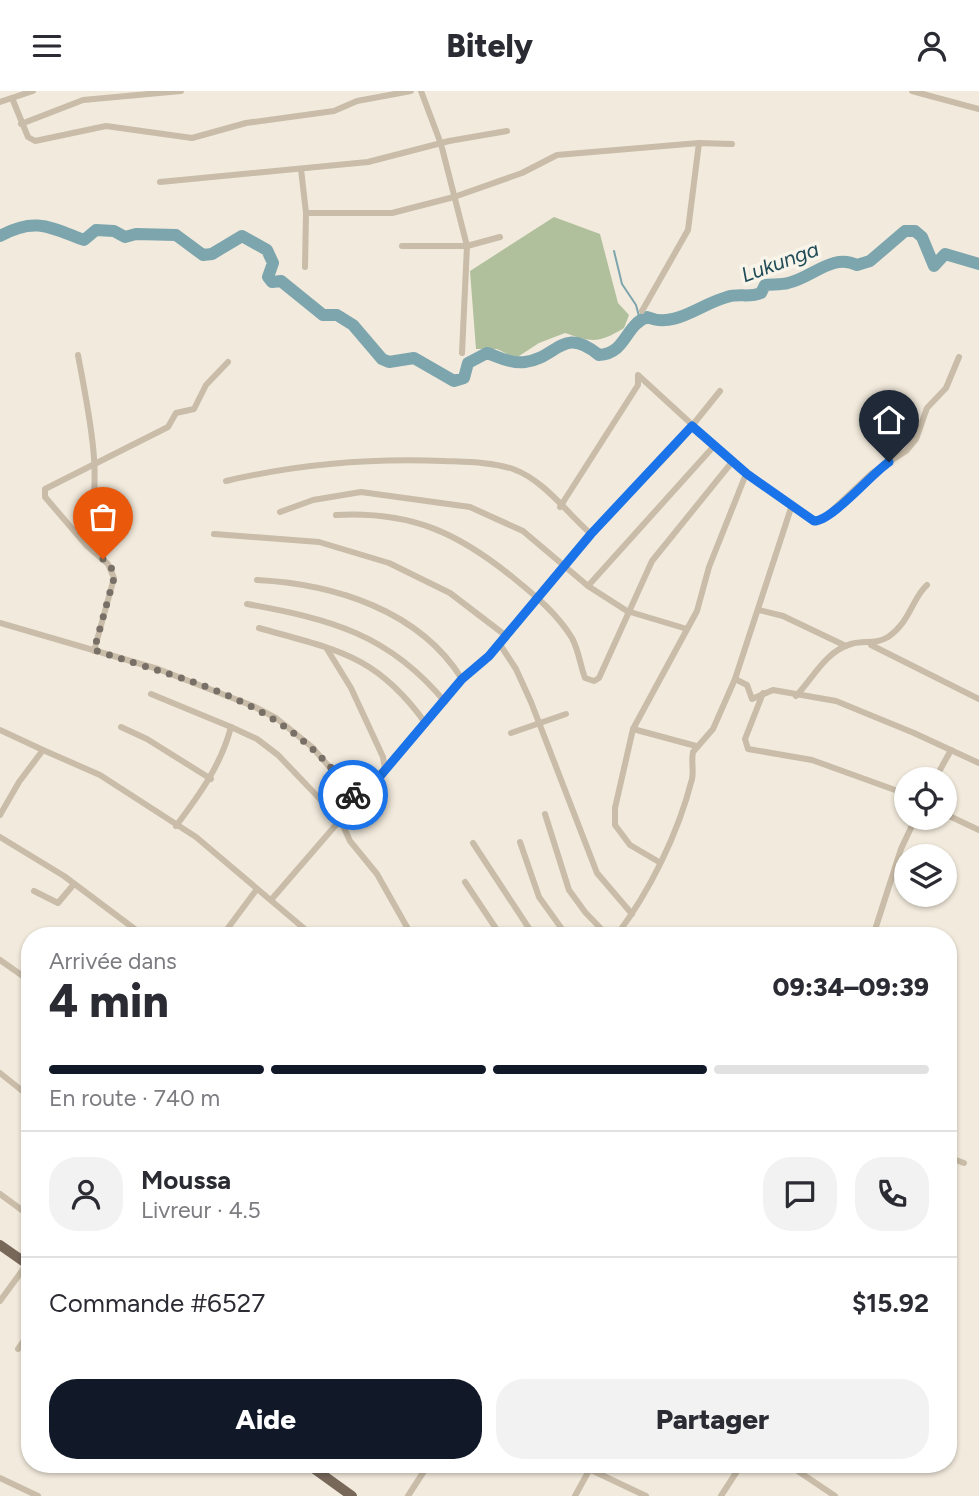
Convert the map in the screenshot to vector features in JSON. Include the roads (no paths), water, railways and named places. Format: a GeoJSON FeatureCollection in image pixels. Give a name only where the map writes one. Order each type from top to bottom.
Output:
{"type":"FeatureCollection","features":[{"type":"Feature","properties":{"kind":"main road"},"geometry":{"type":"LineString","coordinates":[[0,1245],[21,1260]]}},
{"type":"Feature","properties":{"kind":"main road"},"geometry":{"type":"LineString","coordinates":[[320,1473],[352,1496]]}},
{"type":"Feature","properties":{"kind":"street"},"geometry":{"type":"LineString","coordinates":[[0,102],[33,91]]}},
{"type":"Feature","properties":{"kind":"street"},"geometry":{"type":"LineString","coordinates":[[21,124],[83,100],[181,91]]}},
{"type":"Feature","properties":{"kind":"street"},"geometry":{"type":"LineString","coordinates":[[12,98],[21,124],[28,137],[35,141],[106,126],[129,128],[175,139],[192,138],[246,124],[334,111],[357,101],[411,91]]}},
{"type":"Feature","properties":{"kind":"street"},"geometry":{"type":"LineString","coordinates":[[421,91],[441,144],[467,246],[462,353]]}},
{"type":"Feature","properties":{"kind":"street"},"geometry":{"type":"LineString","coordinates":[[912,91],[979,109]]}},
{"type":"Feature","properties":{"kind":"street"},"geometry":{"type":"LineString","coordinates":[[160,183],[368,162],[508,131]]}},
{"type":"Feature","properties":{"kind":"street"},"geometry":{"type":"LineString","coordinates":[[306,213],[373,215],[454,197],[522,173],[557,155],[699,142],[732,144]]}},
{"type":"Feature","properties":{"kind":"street"},"geometry":{"type":"LineString","coordinates":[[642,311],[688,230],[699,142]]}},
{"type":"Feature","properties":{"kind":"street"},"geometry":{"type":"LineString","coordinates":[[301,169],[306,213],[305,267]]}},
{"type":"Feature","properties":{"kind":"street"},"geometry":{"type":"LineString","coordinates":[[402,246],[467,246],[500,237]]}},
{"type":"Feature","properties":{"kind":"street"},"geometry":{"type":"LineString","coordinates":[[78,355],[96,460],[93,513],[87,546]]}},
{"type":"Feature","properties":{"kind":"street"},"geometry":{"type":"LineString","coordinates":[[560,507],[638,385],[638,375],[747,474],[808,518],[822,520],[872,473],[906,451],[916,439],[927,408],[946,388],[959,357]]}},
{"type":"Feature","properties":{"kind":"street"},"geometry":{"type":"LineString","coordinates":[[94,650],[114,578],[108,563],[87,546],[45,498],[43,491],[96,460],[168,428],[180,411],[194,409],[206,385],[228,362]]}},
{"type":"Feature","properties":{"kind":"street"},"geometry":{"type":"LineString","coordinates":[[271,899],[426,724],[462,679],[478,667],[591,534],[692,426],[720,391]]}},
{"type":"Feature","properties":{"kind":"street"},"geometry":{"type":"LineString","coordinates":[[588,586],[714,446]]}},
{"type":"Feature","properties":{"kind":"street"},"geometry":{"type":"LineString","coordinates":[[226,481],[322,464],[384,459],[470,462],[513,469],[532,479],[591,534]]}},
{"type":"Feature","properties":{"kind":"street"},"geometry":{"type":"LineString","coordinates":[[336,515],[387,515],[432,526],[479,551],[537,597],[567,630],[582,664],[585,678],[590,680],[598,678],[627,611],[664,544],[732,462]]}},
{"type":"Feature","properties":{"kind":"street"},"geometry":{"type":"LineString","coordinates":[[659,862],[630,845],[615,825],[615,808],[633,729],[697,611],[713,556],[747,474]]}},
{"type":"Feature","properties":{"kind":"street"},"geometry":{"type":"LineString","coordinates":[[280,512],[313,500],[361,492],[460,505],[509,522],[588,586],[627,611],[687,629]]}},
{"type":"Feature","properties":{"kind":"street"},"geometry":{"type":"LineString","coordinates":[[623,927],[632,914],[680,820],[693,775],[691,760],[696,746],[713,729],[735,679],[792,505]]}},
{"type":"Feature","properties":{"kind":"street"},"geometry":{"type":"LineString","coordinates":[[214,534],[319,542],[389,563],[450,593],[505,635]]}},
{"type":"Feature","properties":{"kind":"street"},"geometry":{"type":"LineString","coordinates":[[257,580],[312,586],[389,613],[425,636],[452,662],[462,679]]}},
{"type":"Feature","properties":{"kind":"street"},"geometry":{"type":"LineString","coordinates":[[796,696],[829,657],[846,646],[869,644],[889,636],[904,622],[927,585]]}},
{"type":"Feature","properties":{"kind":"street"},"geometry":{"type":"LineString","coordinates":[[247,604],[308,615],[373,639],[399,656],[445,702]]}},
{"type":"Feature","properties":{"kind":"street"},"geometry":{"type":"LineString","coordinates":[[759,610],[783,615],[846,646]]}},
{"type":"Feature","properties":{"kind":"street"},"geometry":{"type":"LineString","coordinates":[[0,623],[210,688],[276,718],[312,747],[359,801]]}},
{"type":"Feature","properties":{"kind":"street"},"geometry":{"type":"LineString","coordinates":[[260,628],[326,647],[369,665],[388,679],[426,724]]}},
{"type":"Feature","properties":{"kind":"street"},"geometry":{"type":"LineString","coordinates":[[499,643],[516,669],[540,724],[597,873],[632,914]]}},
{"type":"Feature","properties":{"kind":"street"},"geometry":{"type":"LineString","coordinates":[[869,644],[979,699]]}},
{"type":"Feature","properties":{"kind":"street"},"geometry":{"type":"LineString","coordinates":[[326,647],[351,688],[383,757],[385,769]]}},
{"type":"Feature","properties":{"kind":"street"},"geometry":{"type":"LineString","coordinates":[[735,679],[747,685],[752,699],[763,692],[773,690],[836,701],[979,763]]}},
{"type":"Feature","properties":{"kind":"street"},"geometry":{"type":"LineString","coordinates":[[763,692],[746,739],[748,749],[812,760],[894,790]]}},
{"type":"Feature","properties":{"kind":"street"},"geometry":{"type":"LineString","coordinates":[[151,694],[257,739],[278,755],[341,821],[351,841],[377,874],[407,927]]}},
{"type":"Feature","properties":{"kind":"street"},"geometry":{"type":"LineString","coordinates":[[511,733],[566,714]]}},
{"type":"Feature","properties":{"kind":"street"},"geometry":{"type":"LineString","coordinates":[[121,727],[146,739],[211,779]]}},
{"type":"Feature","properties":{"kind":"street"},"geometry":{"type":"LineString","coordinates":[[176,826],[211,779],[224,753],[231,727]]}},
{"type":"Feature","properties":{"kind":"street"},"geometry":{"type":"LineString","coordinates":[[633,729],[696,746]]}},
{"type":"Feature","properties":{"kind":"street"},"geometry":{"type":"LineString","coordinates":[[0,730],[100,775],[206,845],[303,927]]}},
{"type":"Feature","properties":{"kind":"street"},"geometry":{"type":"LineString","coordinates":[[0,815],[19,782],[43,750]]}},
{"type":"Feature","properties":{"kind":"street"},"geometry":{"type":"LineString","coordinates":[[942,767],[951,750]]}},
{"type":"Feature","properties":{"kind":"street"},"geometry":{"type":"LineString","coordinates":[[545,814],[569,890],[584,912],[599,927]]}},
{"type":"Feature","properties":{"kind":"street"},"geometry":{"type":"LineString","coordinates":[[957,820],[979,830]]}},
{"type":"Feature","properties":{"kind":"street"},"geometry":{"type":"LineString","coordinates":[[876,927],[901,849],[910,830]]}},
{"type":"Feature","properties":{"kind":"street"},"geometry":{"type":"LineString","coordinates":[[0,837],[74,884],[132,927]]}},
{"type":"Feature","properties":{"kind":"street"},"geometry":{"type":"LineString","coordinates":[[520,842],[539,897],[561,927]]}},
{"type":"Feature","properties":{"kind":"street"},"geometry":{"type":"LineString","coordinates":[[473,843],[528,927]]}},
{"type":"Feature","properties":{"kind":"street"},"geometry":{"type":"LineString","coordinates":[[465,882],[495,927]]}},
{"type":"Feature","properties":{"kind":"street"},"geometry":{"type":"LineString","coordinates":[[34,891],[58,903],[74,884]]}},
{"type":"Feature","properties":{"kind":"street"},"geometry":{"type":"LineString","coordinates":[[229,927],[257,889]]}},
{"type":"Feature","properties":{"kind":"street"},"geometry":{"type":"LineString","coordinates":[[0,960],[21,975]]}},
{"type":"Feature","properties":{"kind":"street"},"geometry":{"type":"LineString","coordinates":[[0,1073],[21,1090]]}},
{"type":"Feature","properties":{"kind":"street"},"geometry":{"type":"LineString","coordinates":[[957,1160],[964,1163]]}},
{"type":"Feature","properties":{"kind":"street"},"geometry":{"type":"LineString","coordinates":[[0,1194],[21,1209]]}},
{"type":"Feature","properties":{"kind":"street"},"geometry":{"type":"LineString","coordinates":[[0,1301],[21,1269]]}},
{"type":"Feature","properties":{"kind":"street"},"geometry":{"type":"LineString","coordinates":[[18,1349],[21,1345]]}},
{"type":"Feature","properties":{"kind":"street"},"geometry":{"type":"LineString","coordinates":[[408,1496],[423,1473]]}},
{"type":"Feature","properties":{"kind":"street"},"geometry":{"type":"LineString","coordinates":[[575,1496],[587,1473]]}},
{"type":"Feature","properties":{"kind":"street"},"geometry":{"type":"LineString","coordinates":[[602,1473],[646,1496]]}},
{"type":"Feature","properties":{"kind":"street"},"geometry":{"type":"LineString","coordinates":[[721,1496],[736,1473]]}},
{"type":"Feature","properties":{"kind":"street"},"geometry":{"type":"LineString","coordinates":[[801,1473],[835,1496]]}},
{"type":"Feature","properties":{"kind":"street"},"geometry":{"type":"LineString","coordinates":[[0,1478],[26,1493],[38,1496]]}},
{"type":"Feature","properties":{"kind":"waterway","name":"Lukunga"},"geometry":{"type":"LineString","coordinates":[[0,236],[33,225],[51,228],[84,240],[96,230],[114,231],[125,237],[136,234],[176,235],[203,255],[212,254],[242,236],[267,250],[273,263],[268,277],[272,282],[281,281],[323,315],[337,315],[353,325],[382,359],[389,362],[414,358],[454,381],[464,378],[468,363],[487,353],[510,361],[525,362],[568,343],[587,347],[599,355],[608,353],[615,350],[634,326],[647,317],[657,320],[677,318],[727,297],[761,293],[765,285],[785,284],[831,264],[848,262],[857,265],[870,261],[905,231],[915,231],[922,237],[934,266],[945,254],[979,264]]}},
{"type":"Feature","properties":{"kind":"waterway"},"geometry":{"type":"LineString","coordinates":[[614,251],[622,284],[636,305],[640,320]]}}]}
